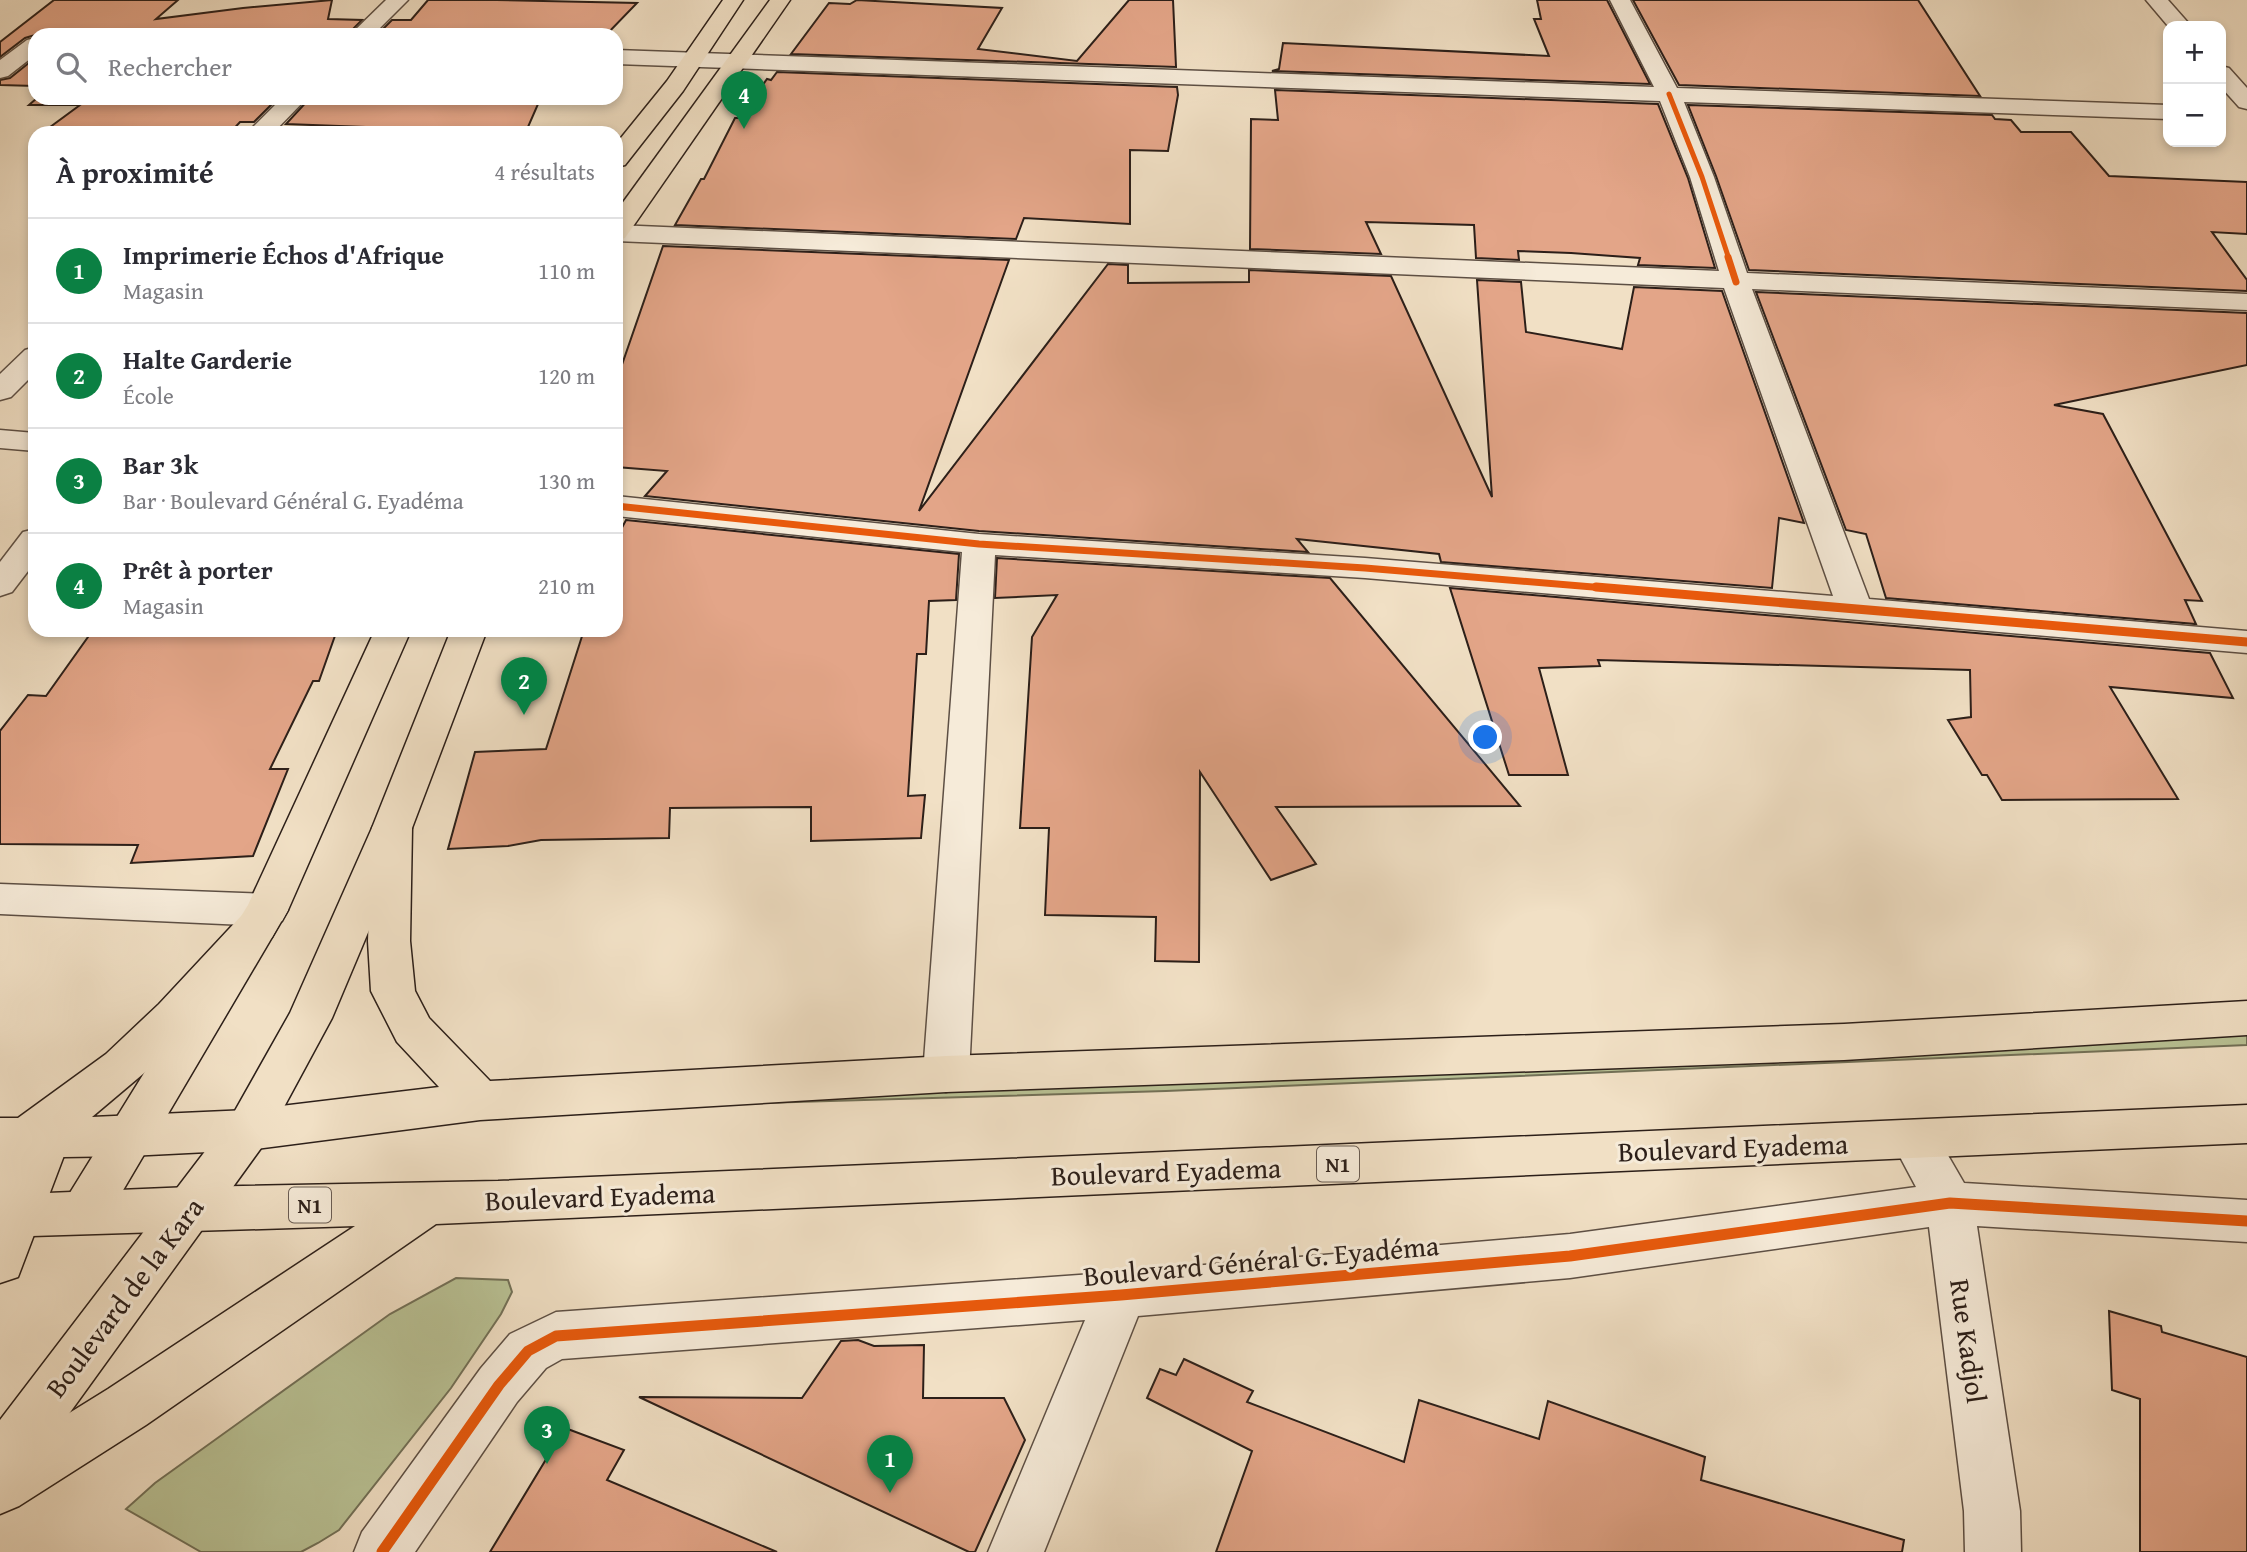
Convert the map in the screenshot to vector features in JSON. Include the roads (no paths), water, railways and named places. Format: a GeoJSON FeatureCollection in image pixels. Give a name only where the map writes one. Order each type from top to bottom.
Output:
{"type":"FeatureCollection","features":[{"type":"Feature","properties":{"kind":"main road"},"geometry":{"type":"LineString","coordinates":[[623,151],[693,60],[733,0]]}},
{"type":"Feature","properties":{"kind":"main road"},"geometry":{"type":"LineString","coordinates":[[623,221],[645,187],[739,62],[780,0]]}},
{"type":"Feature","properties":{"kind":"main road"},"geometry":{"type":"LineString","coordinates":[[85,1211],[262,918],[390,637]]}},
{"type":"Feature","properties":{"kind":"main road","name":"Boulevard de la Kara"},"geometry":{"type":"LineString","coordinates":[[0,1464],[248,1130],[310,1018],[392,828],[466,637]]}},
{"type":"Feature","properties":{"kind":"main road"},"geometry":{"type":"LineString","coordinates":[[392,828],[389,941],[393,991],[413,1030],[480,1101]]}},
{"type":"Feature","properties":{"kind":"main road"},"geometry":{"type":"LineString","coordinates":[[0,1261],[6,1202],[25,1137],[76,1103],[122,1066],[186,1004],[262,918]]}},
{"type":"Feature","properties":{"kind":"main road"},"geometry":{"type":"LineString","coordinates":[[25,1137],[129,1136],[248,1130],[480,1101],[946,1074],[1844,1042],[2247,1018]]}},
{"type":"Feature","properties":{"kind":"main road","name":"Boulevard Eyadema"},"geometry":{"type":"LineString","coordinates":[[6,1202],[85,1211],[511,1201],[1049,1175],[2247,1124]]}},
{"type":"Feature","properties":{"kind":"main road"},"geometry":{"type":"LineString","coordinates":[[0,1487],[171,1378],[430,1202]]}},
{"type":"Feature","properties":{"kind":"street"},"geometry":{"type":"LineString","coordinates":[[368,28],[398,0]]}},
{"type":"Feature","properties":{"kind":"street"},"geometry":{"type":"LineString","coordinates":[[1619,0],[1669,94],[1702,177],[1736,282],[1855,609]]}},
{"type":"Feature","properties":{"kind":"street"},"geometry":{"type":"LineString","coordinates":[[2157,0],[2176,21]]}},
{"type":"Feature","properties":{"kind":"street"},"geometry":{"type":"LineString","coordinates":[[12,37],[28,38]]}},
{"type":"Feature","properties":{"kind":"street"},"geometry":{"type":"LineString","coordinates":[[0,71],[28,50]]}},
{"type":"Feature","properties":{"kind":"street"},"geometry":{"type":"LineString","coordinates":[[623,57],[2163,112]]}},
{"type":"Feature","properties":{"kind":"street"},"geometry":{"type":"LineString","coordinates":[[2226,81],[2243,110]]}},
{"type":"Feature","properties":{"kind":"street"},"geometry":{"type":"LineString","coordinates":[[266,126],[288,105]]}},
{"type":"Feature","properties":{"kind":"street"},"geometry":{"type":"LineString","coordinates":[[623,232],[2247,302]]}},
{"type":"Feature","properties":{"kind":"street"},"geometry":{"type":"LineString","coordinates":[[0,391],[28,363]]}},
{"type":"Feature","properties":{"kind":"street"},"geometry":{"type":"LineString","coordinates":[[0,439],[28,442]]}},
{"type":"Feature","properties":{"kind":"street"},"geometry":{"type":"LineString","coordinates":[[623,507],[979,544],[1365,568],[2247,642]]}},
{"type":"Feature","properties":{"kind":"street"},"geometry":{"type":"LineString","coordinates":[[946,1074],[979,544]]}},
{"type":"Feature","properties":{"kind":"street"},"geometry":{"type":"LineString","coordinates":[[0,585],[28,548]]}},
{"type":"Feature","properties":{"kind":"street"},"geometry":{"type":"LineString","coordinates":[[0,899],[262,918]]}},
{"type":"Feature","properties":{"kind":"street","name":"Rue Kadjol"},"geometry":{"type":"LineString","coordinates":[[1914,1140],[1950,1203],[1992,1511],[1993,1552]]}},
{"type":"Feature","properties":{"kind":"street","name":"Boulevard Général G. Eyadéma"},"geometry":{"type":"LineString","coordinates":[[382,1552],[499,1385],[528,1351],[556,1336],[1121,1295],[1570,1256],[1950,1203],[2247,1221]]}},
{"type":"Feature","properties":{"kind":"street"},"geometry":{"type":"LineString","coordinates":[[1016,1552],[1121,1295]]}},
{"type":"Feature","properties":{"kind":"place","name":"Prêt à porter"},"geometry":{"type":"Point","coordinates":[744,129]}},
{"type":"Feature","properties":{"kind":"place","name":"Halte Garderie"},"geometry":{"type":"Point","coordinates":[524,715]}},
{"type":"Feature","properties":{"kind":"place","name":"Bar 3k"},"geometry":{"type":"Point","coordinates":[547,1464]}},
{"type":"Feature","properties":{"kind":"place","name":"Imprimerie Échos d'Afrique"},"geometry":{"type":"Point","coordinates":[890,1493]}}]}
